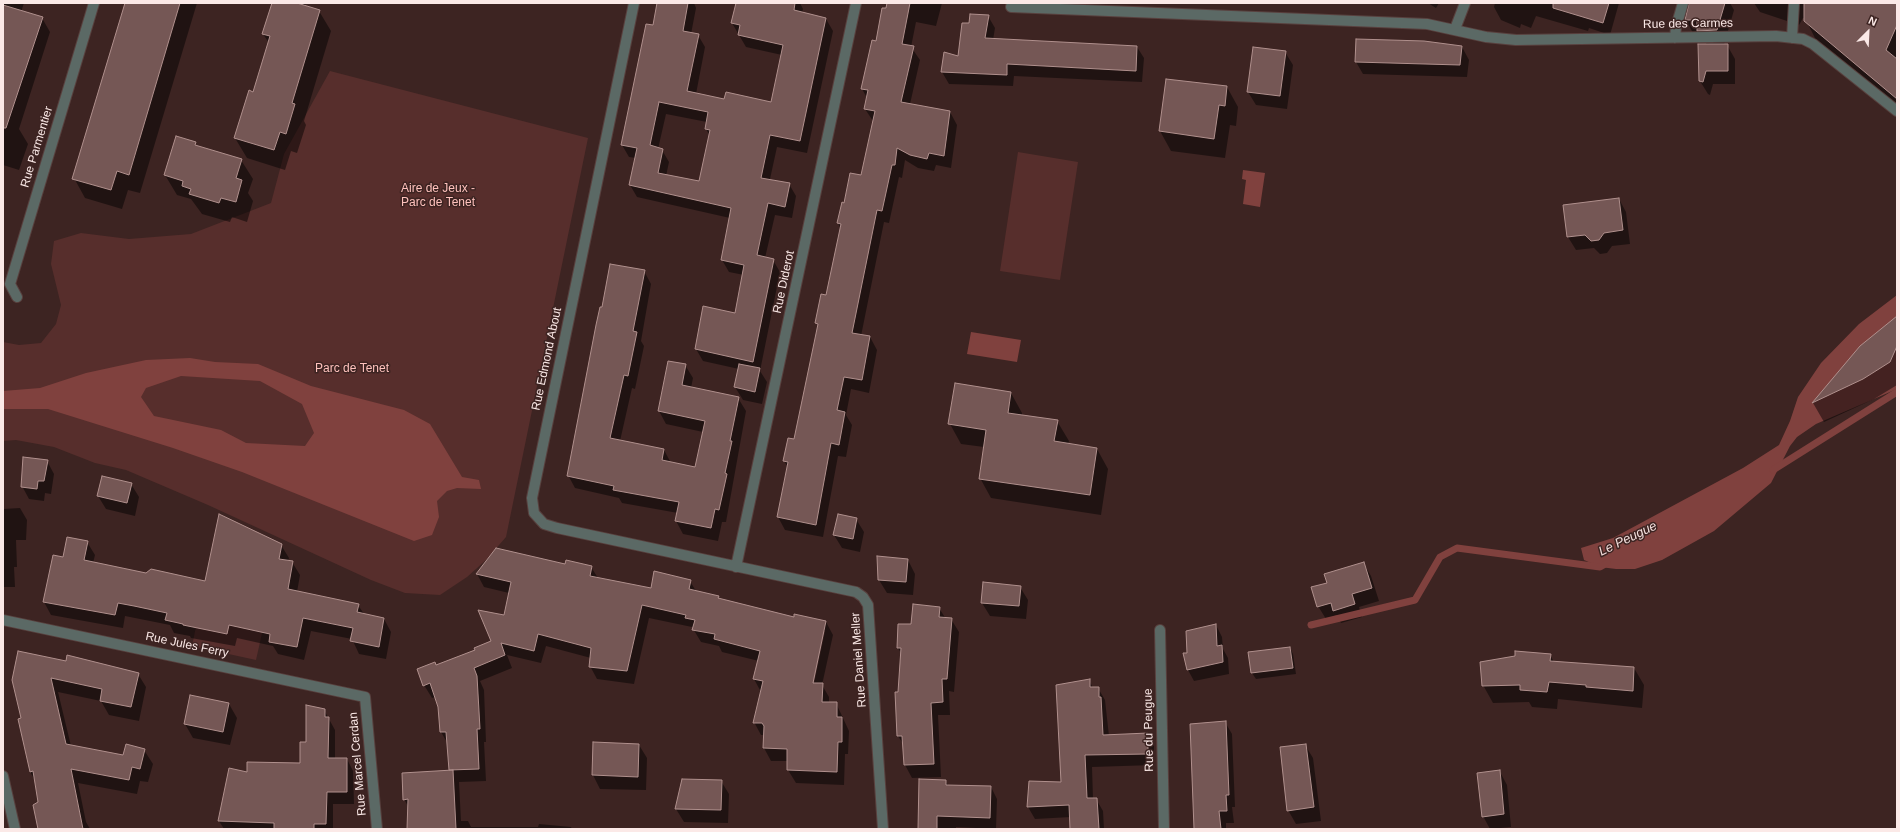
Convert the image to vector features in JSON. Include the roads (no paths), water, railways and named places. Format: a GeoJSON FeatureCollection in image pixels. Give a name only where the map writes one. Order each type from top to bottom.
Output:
{"type":"FeatureCollection","features":[{"type":"Feature","properties":{"kind":"street","name":"Rue Parmentier"},"geometry":{"type":"LineString","coordinates":[[17,297],[10,284],[94,3]]}},
{"type":"Feature","properties":{"kind":"street","name":"Rue Edmond About"},"geometry":{"type":"LineString","coordinates":[[634,3],[532,498],[534,513],[544,524],[557,528],[736,567]]}},
{"type":"Feature","properties":{"kind":"street","name":"Rue Diderot"},"geometry":{"type":"LineString","coordinates":[[736,567],[856,3]]}},
{"type":"Feature","properties":{"kind":"street","name":"Rue des Carmes"},"geometry":{"type":"LineString","coordinates":[[1012,3],[1011,7],[1427,24],[1486,37],[1516,40],[1776,36],[1803,38],[1813,44],[1897,111]]}},
{"type":"Feature","properties":{"kind":"street"},"geometry":{"type":"LineString","coordinates":[[1455,29],[1465,3]]}},
{"type":"Feature","properties":{"kind":"street"},"geometry":{"type":"LineString","coordinates":[[1676,38],[1676,27],[1684,3]]}},
{"type":"Feature","properties":{"kind":"street"},"geometry":{"type":"LineString","coordinates":[[1792,38],[1794,3]]}},
{"type":"Feature","properties":{"kind":"street","name":"Rue Daniel Meller"},"geometry":{"type":"LineString","coordinates":[[736,567],[856,592],[863,597],[868,605],[884,829]]}},
{"type":"Feature","properties":{"kind":"street","name":"Rue Jules Ferry"},"geometry":{"type":"LineString","coordinates":[[3,620],[365,697]]}},
{"type":"Feature","properties":{"kind":"street","name":"Rue du Peugue"},"geometry":{"type":"LineString","coordinates":[[1160,630],[1164,829]]}},
{"type":"Feature","properties":{"kind":"street","name":"Rue Marcel Cerdan"},"geometry":{"type":"LineString","coordinates":[[365,697],[377,829]]}},
{"type":"Feature","properties":{"kind":"street"},"geometry":{"type":"LineString","coordinates":[[3,776],[14,829]]}},
{"type":"Feature","properties":{"kind":"water"},"geometry":{"type":"Polygon","coordinates":[[[1243,170],[1265,173],[1260,207],[1243,204],[1246,180],[1242,179],[1243,170]]]}},
{"type":"Feature","properties":{"kind":"water"},"geometry":{"type":"Polygon","coordinates":[[[1897,295],[1897,389],[1816,424],[1797,437],[1790,446],[1771,483],[1714,531],[1662,560],[1635,569],[1616,569],[1600,567],[1584,560],[1581,548],[1613,538],[1743,468],[1779,445],[1790,421],[1798,397],[1821,363],[1859,324],[1897,295]]]}},
{"type":"Feature","properties":{"kind":"water"},"geometry":{"type":"Polygon","coordinates":[[[971,332],[1021,340],[1017,362],[967,354],[971,332]]]}},
{"type":"Feature","properties":{"kind":"water"},"geometry":{"type":"Polygon","coordinates":[[[190,358],[215,362],[258,364],[311,386],[404,410],[430,424],[462,477],[479,480],[481,489],[457,488],[447,491],[437,501],[439,517],[432,535],[414,541],[242,472],[173,448],[48,409],[3,409],[3,391],[40,388],[86,373],[146,360],[190,358]],[[181,376],[146,388],[141,397],[154,416],[221,430],[246,443],[305,446],[314,433],[302,404],[260,381],[181,376]]]}},
{"type":"Feature","properties":{"kind":"waterway","name":"Le Peugue"},"geometry":{"type":"LineString","coordinates":[[1773,470],[1897,392]]}},
{"type":"Feature","properties":{"kind":"waterway","name":"Le Peugue"},"geometry":{"type":"LineString","coordinates":[[1311,625],[1415,600],[1440,557],[1457,548],[1600,567],[1607,563]]}},
{"type":"Feature","properties":{"kind":"park label","name":"Aire de Jeux - Parc de Tenet"},"geometry":{"type":"Point","coordinates":[438,196]}},
{"type":"Feature","properties":{"kind":"park label","name":"Parc de Tenet"},"geometry":{"type":"Point","coordinates":[352,369]}}]}
